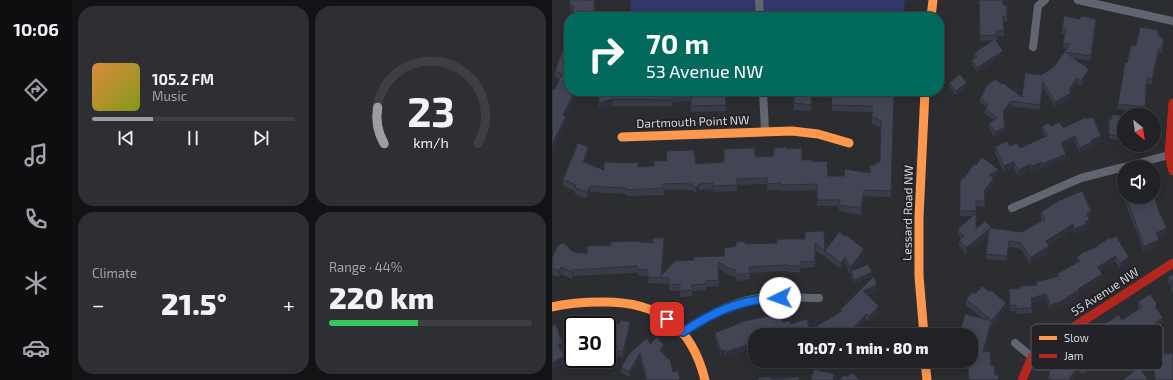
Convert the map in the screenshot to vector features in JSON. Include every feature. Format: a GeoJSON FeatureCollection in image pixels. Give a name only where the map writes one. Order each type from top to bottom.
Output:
{"type":"FeatureCollection","features":[{"type":"Feature","properties":{"kind":"street"},"geometry":{"type":"LineString","coordinates":[[759,0],[760,12]]}},
{"type":"Feature","properties":{"kind":"street"},"geometry":{"type":"LineString","coordinates":[[931,12],[933,0]]}},
{"type":"Feature","properties":{"kind":"street"},"geometry":{"type":"LineString","coordinates":[[1033,47],[1038,6],[1045,0]]}},
{"type":"Feature","properties":{"kind":"street"},"geometry":{"type":"LineString","coordinates":[[1078,0],[1173,21]]}},
{"type":"Feature","properties":{"kind":"street","name":"Dartmouth Point NW"},"geometry":{"type":"LineString","coordinates":[[763,96],[765,131]]}},
{"type":"Feature","properties":{"kind":"street","name":"Lessard Road NW"},"geometry":{"type":"LineString","coordinates":[[923,328],[919,276],[919,218],[925,96]]}},
{"type":"Feature","properties":{"kind":"street"},"geometry":{"type":"LineString","coordinates":[[1173,103],[1169,155],[1173,171]]}},
{"type":"Feature","properties":{"kind":"street","name":"Dartmouth Point NW"},"geometry":{"type":"LineString","coordinates":[[622,137],[792,131],[818,134],[849,143]]}},
{"type":"Feature","properties":{"kind":"street"},"geometry":{"type":"LineString","coordinates":[[1150,160],[1169,155]]}},
{"type":"Feature","properties":{"kind":"street"},"geometry":{"type":"LineString","coordinates":[[1012,208],[1081,178],[1117,169]]}},
{"type":"Feature","properties":{"kind":"street","name":"55 Avenue NW"},"geometry":{"type":"LineString","coordinates":[[1078,324],[1173,263]]}},
{"type":"Feature","properties":{"kind":"street"},"geometry":{"type":"LineString","coordinates":[[683,332],[709,315],[722,309],[752,300],[767,298],[819,298]]}},
{"type":"Feature","properties":{"kind":"street"},"geometry":{"type":"LineString","coordinates":[[552,307],[574,303],[614,302],[643,306],[659,314],[683,332],[697,356],[705,380]]}},
{"type":"Feature","properties":{"kind":"street"},"geometry":{"type":"LineString","coordinates":[[1015,343],[1031,356]]}},
{"type":"Feature","properties":{"kind":"street"},"geometry":{"type":"LineString","coordinates":[[1022,380],[1031,359]]}},
{"type":"Feature","properties":{"kind":"street"},"geometry":{"type":"LineString","coordinates":[[926,368],[927,380]]}},
{"type":"Feature","properties":{"kind":"shaded area"},"geometry":{"type":"Polygon","coordinates":[[[631,0],[905,0],[904,12],[630,12],[631,0]]]}},
{"type":"Feature","properties":{"kind":"building"},"geometry":{"type":"Polygon","coordinates":[[[570,0],[594,0],[594,12],[573,12],[573,5],[570,5],[570,0]]]}},
{"type":"Feature","properties":{"kind":"building"},"geometry":{"type":"Polygon","coordinates":[[[979,0],[1003,0],[1003,5],[1007,5],[1007,16],[1003,16],[1004,31],[996,31],[997,35],[980,36],[979,0]]]}},
{"type":"Feature","properties":{"kind":"building"},"geometry":{"type":"Polygon","coordinates":[[[1064,16],[1080,19],[1081,16],[1096,19],[1091,56],[1065,52],[1089,69],[1081,81],[1077,78],[1069,90],[1071,93],[1055,102],[1043,82],[1040,105],[1011,101],[1003,112],[1005,127],[995,132],[989,123],[997,118],[985,109],[988,104],[980,98],[985,92],[983,91],[990,82],[991,83],[995,79],[1022,97],[1025,73],[1041,75],[1054,67],[1070,44],[1063,43],[1066,29],[1062,29],[1064,16]]]}},
{"type":"Feature","properties":{"kind":"building"},"geometry":{"type":"Polygon","coordinates":[[[1140,27],[1158,30],[1157,34],[1160,35],[1159,37],[1164,38],[1162,48],[1159,48],[1152,79],[1147,78],[1145,107],[1118,104],[1125,62],[1127,63],[1131,45],[1136,46],[1140,27]]]}},
{"type":"Feature","properties":{"kind":"building"},"geometry":{"type":"Polygon","coordinates":[[[995,39],[1003,51],[977,68],[972,60],[977,57],[974,53],[995,39]]]}},
{"type":"Feature","properties":{"kind":"building"},"geometry":{"type":"Polygon","coordinates":[[[564,47],[564,96],[572,96],[563,115],[566,116],[552,145],[552,89],[554,90],[562,74],[555,71],[564,47]]]}},
{"type":"Feature","properties":{"kind":"building"},"geometry":{"type":"Polygon","coordinates":[[[960,74],[967,83],[956,91],[949,83],[960,74]]]}},
{"type":"Feature","properties":{"kind":"building"},"geometry":{"type":"Polygon","coordinates":[[[672,96],[672,100],[613,99],[600,103],[598,97],[672,96]]]}},
{"type":"Feature","properties":{"kind":"building"},"geometry":{"type":"Polygon","coordinates":[[[691,96],[725,96],[726,105],[691,106],[691,96]]]}},
{"type":"Feature","properties":{"kind":"building"},"geometry":{"type":"Polygon","coordinates":[[[794,96],[812,96],[811,105],[794,103],[794,96]]]}},
{"type":"Feature","properties":{"kind":"building"},"geometry":{"type":"Polygon","coordinates":[[[831,96],[894,96],[891,191],[864,190],[861,208],[839,205],[840,200],[817,200],[817,184],[767,184],[767,178],[737,179],[737,185],[713,186],[713,183],[699,184],[696,188],[692,184],[687,183],[664,184],[664,188],[626,190],[626,188],[590,186],[587,192],[575,188],[576,185],[563,179],[578,143],[588,147],[583,162],[604,170],[604,162],[638,162],[638,167],[654,166],[654,161],[667,161],[666,151],[694,150],[696,164],[724,162],[724,149],[755,148],[755,157],[773,156],[774,148],[786,147],[786,149],[802,148],[802,160],[812,160],[812,162],[827,161],[828,176],[844,176],[845,169],[870,173],[870,165],[876,165],[876,162],[880,162],[881,120],[872,118],[872,106],[832,105],[831,96]]]}},
{"type":"Feature","properties":{"kind":"building"},"geometry":{"type":"Polygon","coordinates":[[[1112,115],[1117,115],[1117,136],[1109,135],[1109,119],[1112,119],[1112,115]]]}},
{"type":"Feature","properties":{"kind":"building"},"geometry":{"type":"Polygon","coordinates":[[[1086,117],[1086,119],[1093,117],[1101,136],[1091,140],[1092,142],[1080,148],[1075,136],[1061,143],[1066,154],[1042,164],[1041,162],[1032,166],[1031,164],[1018,170],[1014,162],[1004,166],[995,147],[1007,141],[1010,146],[1017,143],[1020,148],[1047,136],[1042,126],[1049,123],[1051,126],[1060,122],[1063,128],[1086,117]]]}},
{"type":"Feature","properties":{"kind":"building"},"geometry":{"type":"Polygon","coordinates":[[[982,157],[999,170],[989,175],[994,178],[984,191],[985,201],[976,201],[976,211],[960,211],[960,182],[974,164],[976,165],[982,157]]]}},
{"type":"Feature","properties":{"kind":"building"},"geometry":{"type":"Polygon","coordinates":[[[1082,191],[1091,211],[1087,213],[1089,220],[1085,222],[1086,224],[1075,229],[1073,224],[1046,241],[1049,246],[1030,258],[1021,243],[1009,241],[1007,256],[986,254],[989,229],[966,248],[959,240],[964,236],[958,229],[976,213],[976,229],[985,221],[991,227],[990,228],[1022,232],[1045,219],[1041,212],[1060,200],[1082,191]]]}},
{"type":"Feature","properties":{"kind":"building"},"geometry":{"type":"Polygon","coordinates":[[[1129,204],[1157,204],[1160,215],[1167,228],[1156,233],[1159,240],[1144,246],[1129,204]]]}},
{"type":"Feature","properties":{"kind":"building"},"geometry":{"type":"Polygon","coordinates":[[[824,231],[825,251],[815,243],[815,261],[800,262],[800,266],[788,265],[749,267],[750,273],[736,275],[736,270],[730,269],[718,262],[719,280],[706,281],[706,284],[692,285],[692,290],[680,291],[680,284],[669,285],[669,278],[648,277],[648,270],[639,270],[637,266],[573,270],[572,272],[561,267],[559,271],[552,268],[552,258],[558,245],[563,243],[568,246],[570,250],[577,253],[587,253],[587,246],[611,245],[611,242],[633,241],[653,243],[653,238],[664,238],[661,276],[675,261],[694,260],[694,257],[725,256],[724,248],[736,246],[736,242],[745,241],[745,244],[777,243],[777,239],[805,239],[805,232],[824,231]]]}},
{"type":"Feature","properties":{"kind":"building"},"geometry":{"type":"Polygon","coordinates":[[[839,232],[845,236],[845,234],[864,249],[850,268],[845,257],[841,263],[825,251],[839,232]]]}},
{"type":"Feature","properties":{"kind":"building"},"geometry":{"type":"Polygon","coordinates":[[[1116,236],[1129,257],[1120,263],[1115,256],[1098,267],[1102,274],[1060,302],[1050,305],[1046,294],[1031,298],[1032,308],[1016,309],[1016,305],[1010,306],[1009,289],[1020,288],[1020,286],[1037,285],[1036,282],[1059,276],[1057,274],[1080,261],[1077,257],[1085,251],[1093,249],[1110,237],[1111,239],[1116,236]]]}},
{"type":"Feature","properties":{"kind":"building"},"geometry":{"type":"Polygon","coordinates":[[[868,264],[872,272],[854,280],[851,271],[868,264]]]}},
{"type":"Feature","properties":{"kind":"building"},"geometry":{"type":"Polygon","coordinates":[[[1173,274],[1173,284],[1168,277],[1173,274]]]}},
{"type":"Feature","properties":{"kind":"building"},"geometry":{"type":"Polygon","coordinates":[[[874,276],[877,285],[863,291],[879,306],[869,316],[866,314],[853,328],[813,328],[842,311],[840,310],[874,276]]]}},
{"type":"Feature","properties":{"kind":"building"},"geometry":{"type":"Polygon","coordinates":[[[982,286],[990,292],[991,290],[1006,303],[992,321],[966,299],[973,292],[975,294],[982,286]]]}},
{"type":"Feature","properties":{"kind":"building"},"geometry":{"type":"Polygon","coordinates":[[[1150,294],[1157,304],[1155,306],[1163,318],[1153,324],[1105,324],[1119,315],[1122,320],[1142,307],[1138,302],[1150,294]]]}},
{"type":"Feature","properties":{"kind":"building"},"geometry":{"type":"Polygon","coordinates":[[[965,314],[991,321],[983,352],[990,351],[991,366],[994,365],[995,375],[998,375],[999,380],[969,380],[968,368],[978,368],[978,328],[961,328],[965,314]]]}},
{"type":"Feature","properties":{"kind":"building"},"geometry":{"type":"Polygon","coordinates":[[[782,315],[783,322],[790,321],[791,324],[807,319],[809,328],[748,328],[748,344],[726,352],[725,350],[721,351],[715,333],[744,321],[769,316],[782,315]]]}},
{"type":"Feature","properties":{"kind":"building"},"geometry":{"type":"Polygon","coordinates":[[[620,320],[630,322],[623,352],[616,350],[616,323],[619,324],[620,320]]]}},
{"type":"Feature","properties":{"kind":"building"},"geometry":{"type":"Polygon","coordinates":[[[555,324],[560,333],[558,333],[563,343],[558,345],[564,357],[552,363],[552,326],[555,324]]]}},
{"type":"Feature","properties":{"kind":"building"},"geometry":{"type":"Polygon","coordinates":[[[657,337],[664,345],[660,350],[668,359],[670,359],[673,372],[678,371],[680,380],[647,380],[640,353],[629,372],[621,367],[629,354],[647,338],[650,344],[657,337]]]}},
{"type":"Feature","properties":{"kind":"building"},"geometry":{"type":"Polygon","coordinates":[[[1173,353],[1173,380],[1155,380],[1155,370],[1163,370],[1163,354],[1173,353]]]}},
{"type":"Feature","properties":{"kind":"building"},"geometry":{"type":"Polygon","coordinates":[[[814,369],[834,374],[833,380],[811,380],[814,369]]]}},
{"type":"Feature","properties":{"kind":"building"},"geometry":{"type":"Polygon","coordinates":[[[1051,370],[1075,370],[1069,380],[1049,380],[1050,376],[1048,375],[1051,370]]]}},
{"type":"Feature","properties":{"kind":"building"},"geometry":{"type":"Polygon","coordinates":[[[1135,370],[1141,370],[1148,380],[1123,380],[1135,370]]]}},
{"type":"Feature","properties":{"kind":"building"},"geometry":{"type":"Polygon","coordinates":[[[853,373],[859,380],[839,380],[845,375],[847,377],[853,373]]]}},
{"type":"Feature","properties":{"kind":"building"},"geometry":{"type":"Polygon","coordinates":[[[771,377],[771,379],[799,377],[799,380],[758,380],[758,378],[771,377]]]}},
{"type":"Feature","properties":{"kind":"traffic: slow"},"geometry":{"type":"LineString","coordinates":[[932,12],[933,0]]}},
{"type":"Feature","properties":{"kind":"traffic: slow"},"geometry":{"type":"LineString","coordinates":[[923,328],[919,276],[919,217],[925,96]]}},
{"type":"Feature","properties":{"kind":"traffic: slow"},"geometry":{"type":"LineString","coordinates":[[622,137],[792,131],[818,134],[849,143]]}},
{"type":"Feature","properties":{"kind":"traffic: slow"},"geometry":{"type":"LineString","coordinates":[[552,307],[601,302],[621,303],[639,306],[655,311],[681,330],[691,344],[699,361],[705,380]]}},
{"type":"Feature","properties":{"kind":"traffic: slow"},"geometry":{"type":"LineString","coordinates":[[926,368],[927,380]]}},
{"type":"Feature","properties":{"kind":"traffic: jam"},"geometry":{"type":"LineString","coordinates":[[1173,103],[1169,155],[1173,171]]}},
{"type":"Feature","properties":{"kind":"traffic: jam"},"geometry":{"type":"LineString","coordinates":[[1078,324],[1173,263]]}},
{"type":"Feature","properties":{"kind":"traffic: jam"},"geometry":{"type":"LineString","coordinates":[[1022,380],[1031,359]]}},
{"type":"Feature","properties":{"kind":"route"},"geometry":{"type":"LineString","coordinates":[[667,319],[683,332],[709,315],[722,309],[752,300],[780,298]]}}]}
